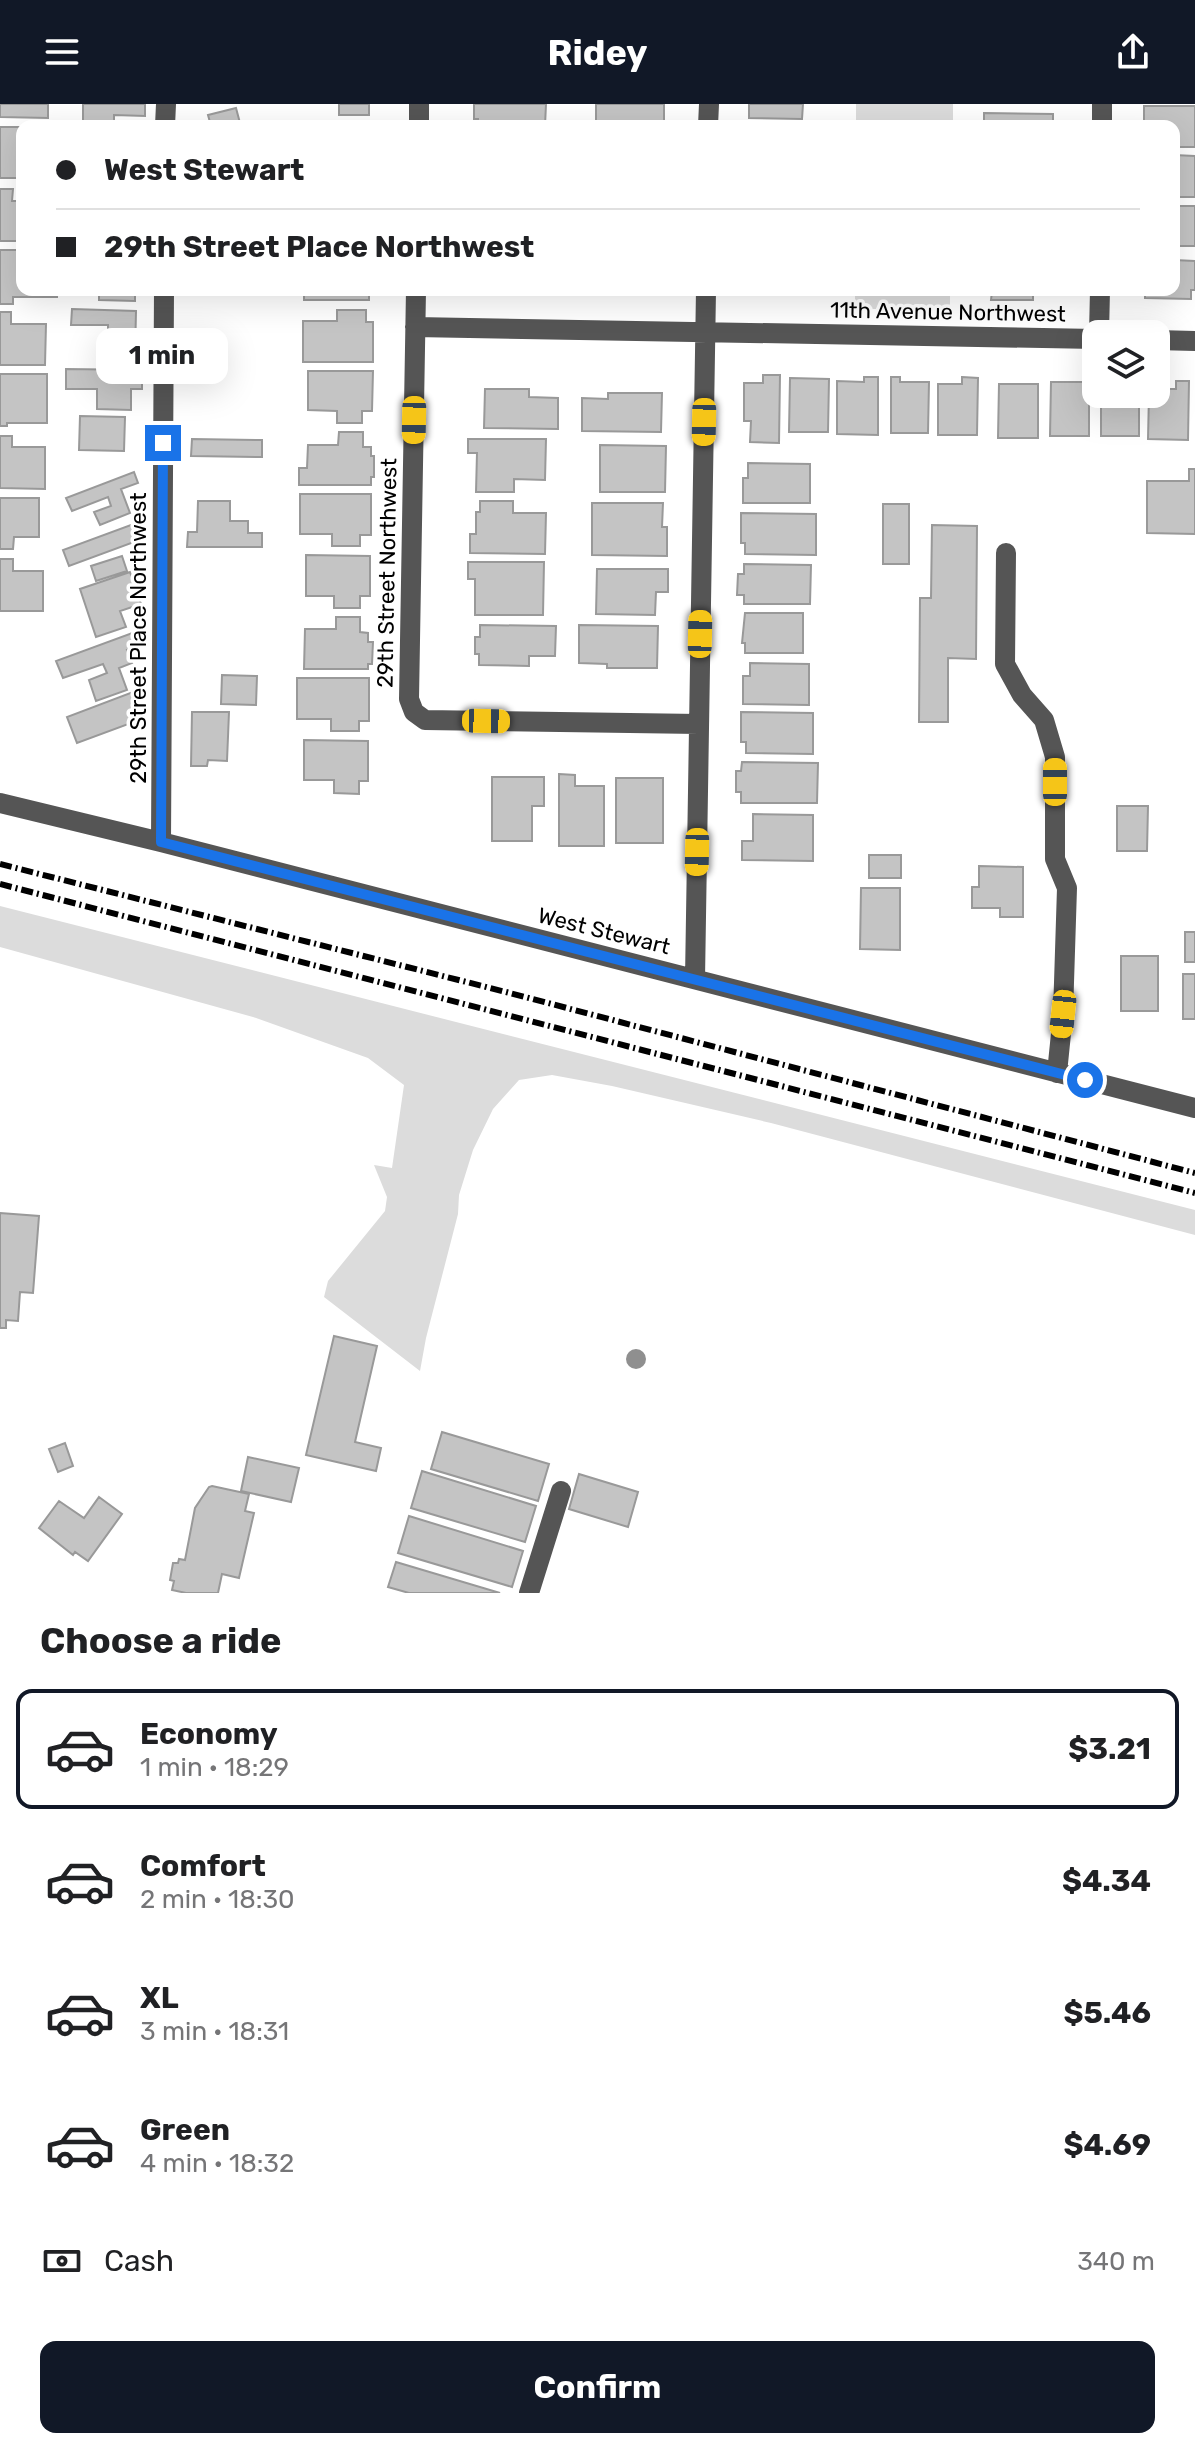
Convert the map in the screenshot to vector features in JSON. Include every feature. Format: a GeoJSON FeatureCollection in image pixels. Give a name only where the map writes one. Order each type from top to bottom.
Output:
{"type":"FeatureCollection","features":[{"type":"Feature","properties":{"kind":"street","name":"29th Street Place Northwest"},"geometry":{"type":"LineString","coordinates":[[161,842],[164,296]]}},
{"type":"Feature","properties":{"kind":"street","name":"29th Street Northwest"},"geometry":{"type":"LineString","coordinates":[[416,296],[409,699],[414,712],[425,720],[699,724]]}},
{"type":"Feature","properties":{"kind":"street"},"geometry":{"type":"LineString","coordinates":[[695,979],[706,296]]}},
{"type":"Feature","properties":{"kind":"street"},"geometry":{"type":"LineString","coordinates":[[1099,320],[1100,296]]}},
{"type":"Feature","properties":{"kind":"street","name":"11th Avenue Northwest"},"geometry":{"type":"LineString","coordinates":[[415,327],[1082,339]]}},
{"type":"Feature","properties":{"kind":"street"},"geometry":{"type":"LineString","coordinates":[[1170,340],[1195,341]]}},
{"type":"Feature","properties":{"kind":"street"},"geometry":{"type":"LineString","coordinates":[[1006,553],[1005,664],[1022,695],[1044,720],[1055,757],[1055,859],[1067,888],[1063,1014],[1057,1073]]}},
{"type":"Feature","properties":{"kind":"street","name":"West Stewart"},"geometry":{"type":"LineString","coordinates":[[0,803],[1195,1108]]}},
{"type":"Feature","properties":{"kind":"street"},"geometry":{"type":"LineString","coordinates":[[529,1593],[561,1491]]}},
{"type":"Feature","properties":{"kind":"shaded area"},"geometry":{"type":"Polygon","coordinates":[[[856,104],[953,104],[953,120],[856,120],[856,104]]]}},
{"type":"Feature","properties":{"kind":"shaded area"},"geometry":{"type":"Polygon","coordinates":[[[855,296],[950,296],[950,309],[855,309],[855,296]]]}},
{"type":"Feature","properties":{"kind":"shaded area"},"geometry":{"type":"Polygon","coordinates":[[[0,906],[1195,1210],[1195,1235],[771,1123],[612,1086],[552,1075],[519,1080],[493,1109],[473,1150],[459,1195],[458,1214],[420,1371],[324,1297],[328,1281],[385,1211],[387,1197],[374,1165],[392,1168],[404,1085],[368,1058],[253,1017],[0,947],[0,906]]]}},
{"type":"Feature","properties":{"kind":"building"},"geometry":{"type":"Polygon","coordinates":[[[0,104],[48,104],[48,118],[0,117],[0,104]]]}},
{"type":"Feature","properties":{"kind":"building"},"geometry":{"type":"Polygon","coordinates":[[[83,104],[145,104],[145,116],[114,115],[114,120],[83,120],[83,104]]]}},
{"type":"Feature","properties":{"kind":"building"},"geometry":{"type":"Polygon","coordinates":[[[339,104],[369,104],[369,115],[339,115],[339,104]]]}},
{"type":"Feature","properties":{"kind":"building"},"geometry":{"type":"Polygon","coordinates":[[[474,104],[546,104],[545,120],[474,119],[474,104]]]}},
{"type":"Feature","properties":{"kind":"building"},"geometry":{"type":"Polygon","coordinates":[[[596,104],[664,104],[664,120],[596,120],[596,104]]]}},
{"type":"Feature","properties":{"kind":"building"},"geometry":{"type":"Polygon","coordinates":[[[749,104],[803,104],[802,119],[749,118],[749,104]]]}},
{"type":"Feature","properties":{"kind":"building"},"geometry":{"type":"Polygon","coordinates":[[[1144,106],[1195,106],[1195,147],[1180,147],[1180,120],[1144,120],[1144,106]]]}},
{"type":"Feature","properties":{"kind":"building"},"geometry":{"type":"Polygon","coordinates":[[[236,108],[239,120],[209,120],[208,115],[236,108]]]}},
{"type":"Feature","properties":{"kind":"building"},"geometry":{"type":"Polygon","coordinates":[[[984,113],[1053,114],[1053,120],[984,120],[984,113]]]}},
{"type":"Feature","properties":{"kind":"building"},"geometry":{"type":"Polygon","coordinates":[[[0,127],[16,127],[16,178],[0,178],[0,127]]]}},
{"type":"Feature","properties":{"kind":"building"},"geometry":{"type":"Polygon","coordinates":[[[1180,155],[1195,156],[1195,197],[1180,197],[1180,155]]]}},
{"type":"Feature","properties":{"kind":"building"},"geometry":{"type":"Polygon","coordinates":[[[0,189],[13,189],[16,241],[0,241],[0,189]]]}},
{"type":"Feature","properties":{"kind":"building"},"geometry":{"type":"Polygon","coordinates":[[[1180,206],[1195,206],[1195,246],[1180,246],[1180,206]]]}},
{"type":"Feature","properties":{"kind":"building"},"geometry":{"type":"Polygon","coordinates":[[[0,250],[16,250],[16,296],[57,296],[13,297],[13,304],[0,304],[0,250]]]}},
{"type":"Feature","properties":{"kind":"building"},"geometry":{"type":"Polygon","coordinates":[[[1180,260],[1195,261],[1195,290],[1191,290],[1191,299],[1145,298],[1180,296],[1180,260]]]}},
{"type":"Feature","properties":{"kind":"building"},"geometry":{"type":"Polygon","coordinates":[[[99,296],[135,296],[135,301],[99,300],[99,296]]]}},
{"type":"Feature","properties":{"kind":"building"},"geometry":{"type":"Polygon","coordinates":[[[304,296],[369,296],[369,300],[304,300],[304,296]]]}},
{"type":"Feature","properties":{"kind":"building"},"geometry":{"type":"Polygon","coordinates":[[[991,296],[1033,296],[1033,300],[991,300],[991,296]]]}},
{"type":"Feature","properties":{"kind":"building"},"geometry":{"type":"Polygon","coordinates":[[[72,309],[136,311],[135,356],[99,355],[99,342],[108,342],[108,325],[71,325],[72,309]]]}},
{"type":"Feature","properties":{"kind":"building"},"geometry":{"type":"Polygon","coordinates":[[[337,310],[366,310],[366,322],[373,322],[373,362],[303,362],[303,321],[337,321],[337,310]]]}},
{"type":"Feature","properties":{"kind":"building"},"geometry":{"type":"Polygon","coordinates":[[[0,312],[11,312],[11,324],[46,324],[45,365],[0,365],[0,312]]]}},
{"type":"Feature","properties":{"kind":"building"},"geometry":{"type":"Polygon","coordinates":[[[66,369],[142,370],[142,389],[131,389],[131,410],[97,409],[97,389],[66,389],[66,369]]]}},
{"type":"Feature","properties":{"kind":"building"},"geometry":{"type":"Polygon","coordinates":[[[308,371],[373,371],[372,411],[362,411],[362,423],[337,423],[337,411],[308,410],[308,371]]]}},
{"type":"Feature","properties":{"kind":"building"},"geometry":{"type":"Polygon","coordinates":[[[0,374],[47,374],[47,423],[7,423],[7,426],[0,426],[0,374]]]}},
{"type":"Feature","properties":{"kind":"building"},"geometry":{"type":"Polygon","coordinates":[[[763,375],[780,375],[779,443],[750,442],[751,421],[744,421],[744,383],[763,383],[763,375]]]}},
{"type":"Feature","properties":{"kind":"building"},"geometry":{"type":"Polygon","coordinates":[[[864,377],[878,377],[878,435],[837,434],[837,381],[864,382],[864,377]]]}},
{"type":"Feature","properties":{"kind":"building"},"geometry":{"type":"Polygon","coordinates":[[[891,377],[900,377],[900,382],[929,382],[928,433],[891,433],[891,377]]]}},
{"type":"Feature","properties":{"kind":"building"},"geometry":{"type":"Polygon","coordinates":[[[962,377],[978,378],[977,435],[938,435],[938,384],[962,384],[962,377]]]}},
{"type":"Feature","properties":{"kind":"building"},"geometry":{"type":"Polygon","coordinates":[[[790,378],[829,379],[828,432],[789,432],[790,378]]]}},
{"type":"Feature","properties":{"kind":"building"},"geometry":{"type":"Polygon","coordinates":[[[1176,381],[1189,381],[1188,440],[1148,439],[1149,408],[1170,408],[1170,389],[1176,389],[1176,381]]]}},
{"type":"Feature","properties":{"kind":"building"},"geometry":{"type":"Polygon","coordinates":[[[1051,382],[1082,382],[1082,408],[1089,408],[1089,436],[1050,436],[1051,382]]]}},
{"type":"Feature","properties":{"kind":"building"},"geometry":{"type":"Polygon","coordinates":[[[999,384],[1038,384],[1038,438],[998,438],[999,384]]]}},
{"type":"Feature","properties":{"kind":"building"},"geometry":{"type":"Polygon","coordinates":[[[485,389],[529,389],[529,397],[558,398],[558,429],[484,428],[485,389]]]}},
{"type":"Feature","properties":{"kind":"building"},"geometry":{"type":"Polygon","coordinates":[[[608,393],[662,393],[661,432],[582,431],[582,398],[608,399],[608,393]]]}},
{"type":"Feature","properties":{"kind":"building"},"geometry":{"type":"Polygon","coordinates":[[[1101,408],[1139,408],[1139,436],[1101,436],[1101,408]]]}},
{"type":"Feature","properties":{"kind":"building"},"geometry":{"type":"Polygon","coordinates":[[[80,416],[125,417],[124,451],[79,450],[80,416]]]}},
{"type":"Feature","properties":{"kind":"building"},"geometry":{"type":"Polygon","coordinates":[[[339,432],[363,432],[363,447],[371,447],[371,456],[374,456],[371,485],[299,485],[299,468],[307,468],[308,445],[338,445],[339,432]]]}},
{"type":"Feature","properties":{"kind":"building"},"geometry":{"type":"Polygon","coordinates":[[[0,436],[12,436],[12,447],[45,447],[45,489],[0,488],[0,436]]]}},
{"type":"Feature","properties":{"kind":"building"},"geometry":{"type":"Polygon","coordinates":[[[192,439],[262,440],[262,457],[191,456],[192,439]]]}},
{"type":"Feature","properties":{"kind":"building"},"geometry":{"type":"Polygon","coordinates":[[[468,439],[546,439],[545,480],[514,479],[514,492],[476,492],[477,453],[468,453],[468,439]]]}},
{"type":"Feature","properties":{"kind":"building"},"geometry":{"type":"Polygon","coordinates":[[[600,445],[666,446],[665,492],[600,492],[600,445]]]}},
{"type":"Feature","properties":{"kind":"building"},"geometry":{"type":"Polygon","coordinates":[[[748,463],[810,464],[810,503],[743,503],[743,478],[748,478],[748,463]]]}},
{"type":"Feature","properties":{"kind":"building"},"geometry":{"type":"Polygon","coordinates":[[[1189,469],[1195,469],[1195,534],[1147,533],[1147,481],[1189,481],[1189,469]]]}},
{"type":"Feature","properties":{"kind":"building"},"geometry":{"type":"Polygon","coordinates":[[[134,472],[138,483],[121,489],[130,513],[100,525],[94,512],[111,506],[108,497],[72,511],[66,498],[134,472]]]}},
{"type":"Feature","properties":{"kind":"building"},"geometry":{"type":"Polygon","coordinates":[[[300,494],[371,494],[371,535],[360,535],[360,546],[332,546],[332,534],[300,534],[300,494]]]}},
{"type":"Feature","properties":{"kind":"building"},"geometry":{"type":"Polygon","coordinates":[[[0,498],[39,498],[39,537],[14,537],[13,549],[0,549],[0,498]]]}},
{"type":"Feature","properties":{"kind":"building"},"geometry":{"type":"Polygon","coordinates":[[[198,501],[230,501],[230,521],[248,521],[248,533],[262,533],[262,547],[187,547],[188,532],[197,532],[198,501]]]}},
{"type":"Feature","properties":{"kind":"building"},"geometry":{"type":"Polygon","coordinates":[[[480,501],[513,501],[513,513],[546,513],[545,554],[470,553],[470,534],[476,534],[476,512],[480,512],[480,501]]]}},
{"type":"Feature","properties":{"kind":"building"},"geometry":{"type":"Polygon","coordinates":[[[592,503],[663,503],[662,527],[667,527],[667,556],[592,555],[592,503]]]}},
{"type":"Feature","properties":{"kind":"building"},"geometry":{"type":"Polygon","coordinates":[[[883,504],[909,504],[909,564],[883,564],[883,504]]]}},
{"type":"Feature","properties":{"kind":"building"},"geometry":{"type":"Polygon","coordinates":[[[741,513],[816,514],[816,555],[745,554],[745,543],[741,543],[741,513]]]}},
{"type":"Feature","properties":{"kind":"building"},"geometry":{"type":"Polygon","coordinates":[[[139,522],[145,538],[69,566],[63,550],[139,522]]]}},
{"type":"Feature","properties":{"kind":"building"},"geometry":{"type":"Polygon","coordinates":[[[932,525],[977,526],[976,659],[948,658],[948,722],[919,722],[920,598],[931,598],[932,525]]]}},
{"type":"Feature","properties":{"kind":"building"},"geometry":{"type":"Polygon","coordinates":[[[306,555],[370,556],[370,596],[360,596],[360,608],[334,608],[334,596],[306,596],[306,555]]]}},
{"type":"Feature","properties":{"kind":"building"},"geometry":{"type":"Polygon","coordinates":[[[122,556],[127,571],[96,581],[91,566],[122,556]]]}},
{"type":"Feature","properties":{"kind":"building"},"geometry":{"type":"Polygon","coordinates":[[[0,559],[13,559],[13,571],[43,571],[43,611],[0,611],[0,559]]]}},
{"type":"Feature","properties":{"kind":"building"},"geometry":{"type":"Polygon","coordinates":[[[468,562],[544,562],[543,615],[475,615],[475,579],[468,579],[468,562]]]}},
{"type":"Feature","properties":{"kind":"building"},"geometry":{"type":"Polygon","coordinates":[[[744,564],[811,565],[810,604],[744,604],[744,595],[737,595],[738,574],[744,574],[744,564]]]}},
{"type":"Feature","properties":{"kind":"building"},"geometry":{"type":"Polygon","coordinates":[[[597,569],[668,569],[668,592],[656,592],[655,615],[596,614],[597,569]]]}},
{"type":"Feature","properties":{"kind":"building"},"geometry":{"type":"Polygon","coordinates":[[[130,572],[141,604],[120,611],[126,627],[96,637],[80,589],[130,572]]]}},
{"type":"Feature","properties":{"kind":"building"},"geometry":{"type":"Polygon","coordinates":[[[745,613],[803,613],[803,653],[745,653],[745,643],[742,643],[745,613]]]}},
{"type":"Feature","properties":{"kind":"building"},"geometry":{"type":"Polygon","coordinates":[[[336,617],[360,617],[360,632],[368,633],[368,642],[373,642],[372,664],[368,664],[368,669],[304,669],[305,629],[336,629],[336,617]]]}},
{"type":"Feature","properties":{"kind":"building"},"geometry":{"type":"Polygon","coordinates":[[[480,625],[556,626],[555,656],[529,656],[529,666],[479,665],[479,654],[475,654],[475,637],[480,637],[480,625]]]}},
{"type":"Feature","properties":{"kind":"building"},"geometry":{"type":"Polygon","coordinates":[[[579,625],[658,626],[657,668],[607,668],[607,664],[579,663],[579,625]]]}},
{"type":"Feature","properties":{"kind":"building"},"geometry":{"type":"Polygon","coordinates":[[[135,632],[140,646],[127,650],[132,663],[119,668],[127,690],[96,701],[89,680],[107,673],[103,664],[63,678],[56,661],[135,632]]]}},
{"type":"Feature","properties":{"kind":"building"},"geometry":{"type":"Polygon","coordinates":[[[750,663],[809,664],[809,705],[743,704],[743,676],[750,676],[750,663]]]}},
{"type":"Feature","properties":{"kind":"building"},"geometry":{"type":"Polygon","coordinates":[[[222,675],[257,676],[256,705],[221,704],[222,675]]]}},
{"type":"Feature","properties":{"kind":"building"},"geometry":{"type":"Polygon","coordinates":[[[297,678],[369,678],[369,721],[359,721],[359,731],[331,731],[331,719],[297,719],[297,678]]]}},
{"type":"Feature","properties":{"kind":"building"},"geometry":{"type":"Polygon","coordinates":[[[133,692],[142,719],[77,743],[67,717],[133,692]]]}},
{"type":"Feature","properties":{"kind":"building"},"geometry":{"type":"Polygon","coordinates":[[[192,712],[229,712],[227,761],[208,760],[207,766],[191,766],[192,712]]]}},
{"type":"Feature","properties":{"kind":"building"},"geometry":{"type":"Polygon","coordinates":[[[741,712],[813,713],[813,754],[746,753],[746,742],[741,742],[741,712]]]}},
{"type":"Feature","properties":{"kind":"building"},"geometry":{"type":"Polygon","coordinates":[[[304,740],[368,741],[368,781],[359,781],[359,794],[334,793],[334,780],[304,780],[304,740]]]}},
{"type":"Feature","properties":{"kind":"building"},"geometry":{"type":"Polygon","coordinates":[[[742,762],[818,763],[817,803],[741,803],[741,792],[736,792],[736,771],[741,771],[742,762]]]}},
{"type":"Feature","properties":{"kind":"building"},"geometry":{"type":"Polygon","coordinates":[[[559,774],[575,775],[575,786],[604,786],[604,846],[559,846],[559,774]]]}},
{"type":"Feature","properties":{"kind":"building"},"geometry":{"type":"Polygon","coordinates":[[[492,777],[544,777],[544,806],[532,806],[532,841],[492,841],[492,777]]]}},
{"type":"Feature","properties":{"kind":"building"},"geometry":{"type":"Polygon","coordinates":[[[616,778],[663,778],[663,843],[616,843],[616,778]]]}},
{"type":"Feature","properties":{"kind":"building"},"geometry":{"type":"Polygon","coordinates":[[[1117,806],[1148,806],[1147,851],[1117,851],[1117,806]]]}},
{"type":"Feature","properties":{"kind":"building"},"geometry":{"type":"Polygon","coordinates":[[[753,814],[813,815],[813,861],[742,860],[742,841],[753,841],[753,814]]]}},
{"type":"Feature","properties":{"kind":"building"},"geometry":{"type":"Polygon","coordinates":[[[869,855],[901,855],[901,878],[869,878],[869,855]]]}},
{"type":"Feature","properties":{"kind":"building"},"geometry":{"type":"Polygon","coordinates":[[[979,866],[1023,867],[1023,917],[1000,917],[1000,908],[972,908],[972,887],[979,887],[979,866]]]}},
{"type":"Feature","properties":{"kind":"building"},"geometry":{"type":"Polygon","coordinates":[[[861,888],[900,888],[900,950],[860,949],[861,888]]]}},
{"type":"Feature","properties":{"kind":"building"},"geometry":{"type":"Polygon","coordinates":[[[1185,932],[1195,932],[1195,962],[1185,962],[1185,932]]]}},
{"type":"Feature","properties":{"kind":"building"},"geometry":{"type":"Polygon","coordinates":[[[1121,956],[1158,956],[1158,1011],[1121,1011],[1121,956]]]}},
{"type":"Feature","properties":{"kind":"building"},"geometry":{"type":"Polygon","coordinates":[[[1183,974],[1195,974],[1195,1019],[1183,1019],[1183,974]]]}},
{"type":"Feature","properties":{"kind":"building"},"geometry":{"type":"Polygon","coordinates":[[[0,1213],[39,1216],[33,1293],[20,1292],[18,1321],[6,1320],[6,1328],[0,1328],[0,1213]]]}},
{"type":"Feature","properties":{"kind":"building"},"geometry":{"type":"Polygon","coordinates":[[[334,1336],[377,1346],[355,1442],[381,1448],[376,1471],[306,1455],[334,1336]]]}},
{"type":"Feature","properties":{"kind":"building"},"geometry":{"type":"Polygon","coordinates":[[[442,1432],[549,1464],[538,1501],[431,1469],[442,1432]]]}},
{"type":"Feature","properties":{"kind":"building"},"geometry":{"type":"Polygon","coordinates":[[[65,1443],[73,1466],[58,1472],[49,1449],[65,1443]]]}},
{"type":"Feature","properties":{"kind":"building"},"geometry":{"type":"Polygon","coordinates":[[[248,1457],[299,1468],[291,1502],[241,1491],[248,1457]]]}},
{"type":"Feature","properties":{"kind":"building"},"geometry":{"type":"Polygon","coordinates":[[[422,1471],[536,1506],[525,1542],[411,1508],[422,1471]]]}},
{"type":"Feature","properties":{"kind":"building"},"geometry":{"type":"Polygon","coordinates":[[[579,1474],[638,1492],[628,1527],[569,1509],[579,1474]]]}},
{"type":"Feature","properties":{"kind":"building"},"geometry":{"type":"Polygon","coordinates":[[[212,1486],[249,1494],[245,1511],[254,1513],[239,1578],[222,1574],[218,1593],[172,1590],[173,1563],[178,1563],[179,1559],[185,1560],[195,1508],[212,1486]]]}},
{"type":"Feature","properties":{"kind":"building"},"geometry":{"type":"Polygon","coordinates":[[[99,1497],[122,1514],[88,1561],[75,1552],[73,1555],[39,1528],[59,1501],[84,1518],[99,1497]]]}},
{"type":"Feature","properties":{"kind":"building"},"geometry":{"type":"Polygon","coordinates":[[[409,1516],[523,1551],[512,1587],[398,1553],[409,1516]]]}},
{"type":"Feature","properties":{"kind":"building"},"geometry":{"type":"Polygon","coordinates":[[[396,1562],[500,1593],[409,1593],[388,1587],[396,1562]]]}},
{"type":"Feature","properties":{"kind":"railway"},"geometry":{"type":"LineString","coordinates":[[0,864],[506,992],[1195,1173]]}},
{"type":"Feature","properties":{"kind":"railway"},"geometry":{"type":"LineString","coordinates":[[0,884],[1195,1193]]}},
{"type":"Feature","properties":{"kind":"route"},"geometry":{"type":"LineString","coordinates":[[163,443],[161,842],[1085,1080]]}}]}
